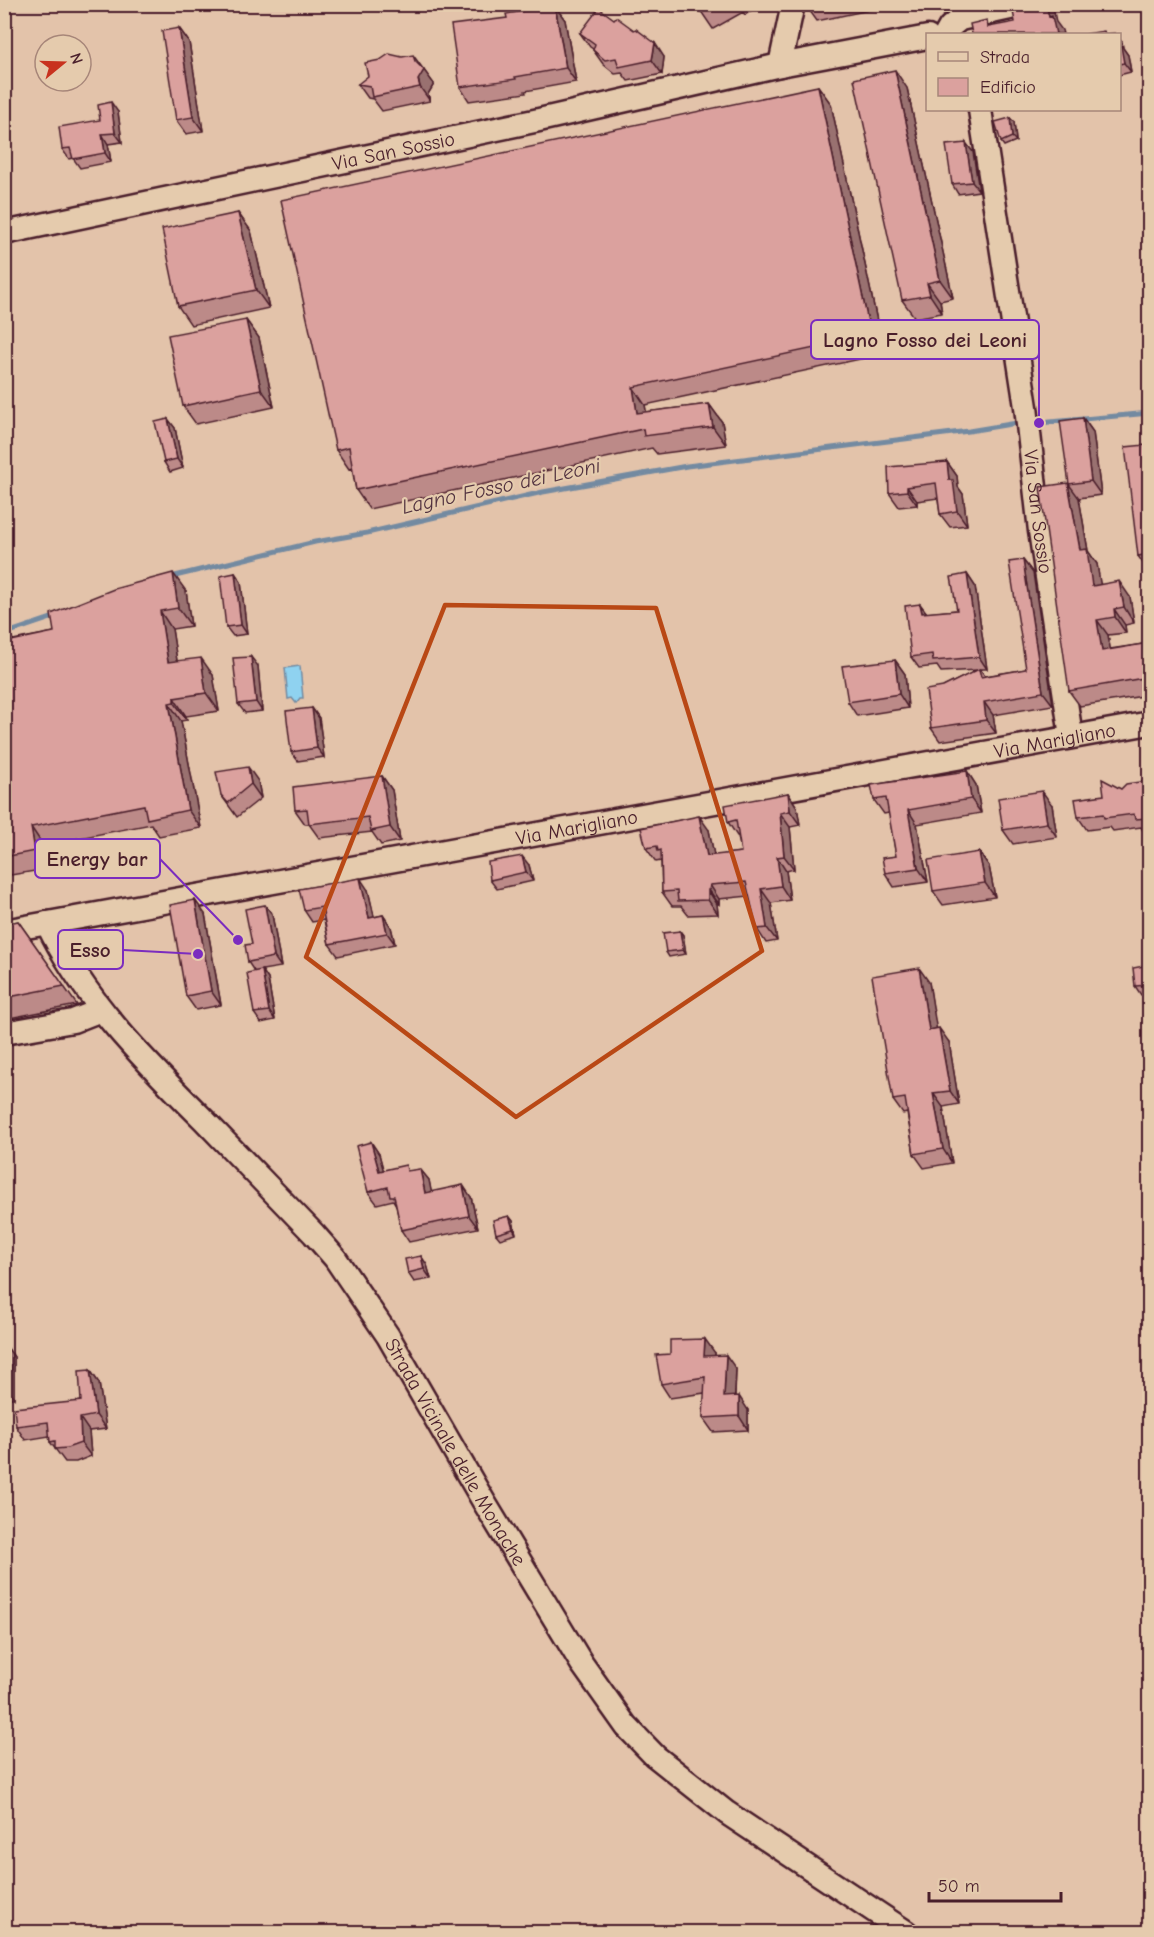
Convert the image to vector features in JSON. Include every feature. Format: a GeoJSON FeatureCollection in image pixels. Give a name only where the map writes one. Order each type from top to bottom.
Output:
{"type":"FeatureCollection","features":[{"type":"Feature","properties":{"kind":"street"},"geometry":{"type":"LineString","coordinates":[[780,65],[793,4]]}},
{"type":"Feature","properties":{"kind":"street"},"geometry":{"type":"LineString","coordinates":[[947,33],[960,19],[1028,4]]}},
{"type":"Feature","properties":{"kind":"street","name":"Via San Sossio"},"geometry":{"type":"LineString","coordinates":[[4,233],[539,120],[780,65],[926,37]]}},
{"type":"Feature","properties":{"kind":"street","name":"Via San Sossio"},"geometry":{"type":"LineString","coordinates":[[980,111],[1026,407],[1040,531],[1071,736]]}},
{"type":"Feature","properties":{"kind":"street","name":"Via Marigliano"},"geometry":{"type":"LineString","coordinates":[[4,931],[1149,723]]}},
{"type":"Feature","properties":{"kind":"street","name":"Strada Vicinale delle Monache"},"geometry":{"type":"LineString","coordinates":[[47,923],[100,1010],[335,1258],[388,1336],[484,1502],[582,1664],[626,1726],[655,1756],[727,1813],[906,1932]]}},
{"type":"Feature","properties":{"kind":"street"},"geometry":{"type":"LineString","coordinates":[[4,1033],[73,1021],[100,1010]]}},
{"type":"Feature","properties":{"kind":"highlighted area"},"geometry":{"type":"Polygon","coordinates":[[[445,605],[656,608],[762,951],[516,1117],[306,957],[445,605]]]}},
{"type":"Feature","properties":{"kind":"water"},"geometry":{"type":"Polygon","coordinates":[[[300,666],[303,698],[296,703],[292,698],[288,699],[285,668],[300,666]]]}},
{"type":"Feature","properties":{"kind":"building"},"geometry":{"type":"Polygon","coordinates":[[[696,4],[713,4],[700,12],[696,4]]]}},
{"type":"Feature","properties":{"kind":"building"},"geometry":{"type":"Polygon","coordinates":[[[1046,4],[1049,17],[1052,16],[1056,33],[972,33],[970,24],[987,20],[988,27],[1015,22],[1012,6],[1046,4]]]}},
{"type":"Feature","properties":{"kind":"building"},"geometry":{"type":"Polygon","coordinates":[[[555,6],[566,68],[515,77],[516,79],[460,87],[451,25],[507,18],[506,14],[555,6]]]}},
{"type":"Feature","properties":{"kind":"building"},"geometry":{"type":"Polygon","coordinates":[[[599,8],[614,19],[616,17],[634,30],[636,29],[655,43],[652,60],[619,67],[616,58],[605,60],[593,50],[595,44],[580,33],[599,8]]]}},
{"type":"Feature","properties":{"kind":"building"},"geometry":{"type":"Polygon","coordinates":[[[179,28],[193,117],[176,120],[162,31],[179,28]]]}},
{"type":"Feature","properties":{"kind":"building"},"geometry":{"type":"Polygon","coordinates":[[[1121,46],[1124,63],[1121,64],[1121,46]]]}},
{"type":"Feature","properties":{"kind":"building"},"geometry":{"type":"Polygon","coordinates":[[[389,54],[402,57],[413,55],[415,61],[424,70],[418,80],[420,87],[372,97],[370,86],[358,84],[368,76],[365,63],[380,60],[389,54]]]}},
{"type":"Feature","properties":{"kind":"building"},"geometry":{"type":"Polygon","coordinates":[[[895,70],[940,280],[927,283],[930,295],[902,300],[854,79],[895,70]]]}},
{"type":"Feature","properties":{"kind":"building"},"geometry":{"type":"Polygon","coordinates":[[[818,86],[871,336],[633,387],[637,413],[709,404],[713,427],[644,436],[643,429],[356,490],[349,447],[336,450],[281,200],[818,86]]]}},
{"type":"Feature","properties":{"kind":"building"},"geometry":{"type":"Polygon","coordinates":[[[111,102],[115,133],[102,134],[105,153],[73,159],[70,148],[62,149],[59,127],[100,120],[98,105],[111,102]]]}},
{"type":"Feature","properties":{"kind":"building"},"geometry":{"type":"Polygon","coordinates":[[[1010,118],[1012,137],[1001,142],[995,122],[1010,118]]]}},
{"type":"Feature","properties":{"kind":"building"},"geometry":{"type":"Polygon","coordinates":[[[966,143],[972,182],[952,184],[946,145],[966,143]]]}},
{"type":"Feature","properties":{"kind":"building"},"geometry":{"type":"Polygon","coordinates":[[[238,213],[256,290],[178,306],[162,229],[238,213]]]}},
{"type":"Feature","properties":{"kind":"building"},"geometry":{"type":"Polygon","coordinates":[[[246,320],[261,389],[183,406],[168,335],[246,320]]]}},
{"type":"Feature","properties":{"kind":"building"},"geometry":{"type":"Polygon","coordinates":[[[1083,418],[1091,481],[1069,484],[1060,421],[1083,418]]]}},
{"type":"Feature","properties":{"kind":"building"},"geometry":{"type":"Polygon","coordinates":[[[168,419],[177,459],[164,462],[155,422],[168,419]]]}},
{"type":"Feature","properties":{"kind":"building"},"geometry":{"type":"Polygon","coordinates":[[[1145,445],[1149,479],[1149,554],[1138,556],[1125,447],[1145,445]]]}},
{"type":"Feature","properties":{"kind":"building"},"geometry":{"type":"Polygon","coordinates":[[[947,462],[949,480],[953,480],[957,511],[940,514],[936,483],[907,487],[907,491],[889,493],[888,467],[947,462]]]}},
{"type":"Feature","properties":{"kind":"building"},"geometry":{"type":"Polygon","coordinates":[[[1068,483],[1080,550],[1087,549],[1092,586],[1119,581],[1124,607],[1114,609],[1115,617],[1097,620],[1102,651],[1149,643],[1149,677],[1069,691],[1040,487],[1068,483]]]}},
{"type":"Feature","properties":{"kind":"building"},"geometry":{"type":"Polygon","coordinates":[[[1023,560],[1043,692],[984,702],[986,720],[931,728],[926,690],[943,687],[979,669],[981,677],[1026,669],[1009,562],[1023,560]]]}},
{"type":"Feature","properties":{"kind":"building"},"geometry":{"type":"Polygon","coordinates":[[[173,573],[178,608],[160,611],[168,662],[201,658],[206,693],[174,698],[174,702],[169,703],[188,810],[147,819],[144,805],[31,827],[35,851],[4,857],[4,631],[6,642],[54,632],[51,614],[114,589],[173,573]]]}},
{"type":"Feature","properties":{"kind":"building"},"geometry":{"type":"Polygon","coordinates":[[[235,573],[241,625],[226,627],[220,576],[235,573]]]}},
{"type":"Feature","properties":{"kind":"building"},"geometry":{"type":"Polygon","coordinates":[[[967,574],[979,657],[933,661],[932,654],[911,657],[905,606],[920,604],[922,613],[957,610],[951,577],[967,574]]]}},
{"type":"Feature","properties":{"kind":"building"},"geometry":{"type":"Polygon","coordinates":[[[251,657],[256,702],[238,704],[233,658],[251,657]]]}},
{"type":"Feature","properties":{"kind":"building"},"geometry":{"type":"Polygon","coordinates":[[[895,660],[899,694],[848,702],[842,666],[895,660]]]}},
{"type":"Feature","properties":{"kind":"building"},"geometry":{"type":"Polygon","coordinates":[[[312,708],[317,748],[291,752],[286,711],[312,708]]]}},
{"type":"Feature","properties":{"kind":"building"},"geometry":{"type":"Polygon","coordinates":[[[248,767],[251,784],[228,803],[221,795],[216,772],[248,767]]]}},
{"type":"Feature","properties":{"kind":"building"},"geometry":{"type":"Polygon","coordinates":[[[967,771],[971,799],[908,810],[918,868],[885,873],[882,858],[896,856],[886,798],[874,800],[871,785],[967,771]]]}},
{"type":"Feature","properties":{"kind":"building"},"geometry":{"type":"Polygon","coordinates":[[[382,776],[390,827],[371,831],[368,817],[309,824],[307,809],[295,810],[293,787],[382,776]]]}},
{"type":"Feature","properties":{"kind":"building"},"geometry":{"type":"Polygon","coordinates":[[[1102,779],[1121,789],[1126,784],[1146,781],[1149,818],[1135,819],[1134,814],[1104,818],[1103,814],[1078,817],[1075,799],[1104,795],[1102,779]]]}},
{"type":"Feature","properties":{"kind":"building"},"geometry":{"type":"Polygon","coordinates":[[[1042,791],[1047,823],[1003,830],[998,798],[1042,791]]]}},
{"type":"Feature","properties":{"kind":"building"},"geometry":{"type":"Polygon","coordinates":[[[788,793],[790,811],[780,813],[784,856],[777,857],[781,886],[761,889],[767,928],[757,929],[746,882],[710,885],[708,900],[678,901],[677,891],[662,892],[661,850],[658,851],[657,846],[646,848],[641,828],[699,816],[707,856],[741,852],[736,820],[728,822],[725,805],[788,793]]]}},
{"type":"Feature","properties":{"kind":"building"},"geometry":{"type":"Polygon","coordinates":[[[979,852],[985,883],[933,891],[928,860],[979,852]]]}},
{"type":"Feature","properties":{"kind":"building"},"geometry":{"type":"Polygon","coordinates":[[[522,856],[526,872],[490,880],[488,862],[522,856]]]}},
{"type":"Feature","properties":{"kind":"building"},"geometry":{"type":"Polygon","coordinates":[[[360,878],[369,918],[383,915],[387,933],[329,944],[322,907],[304,910],[299,889],[360,878]]]}},
{"type":"Feature","properties":{"kind":"building"},"geometry":{"type":"Polygon","coordinates":[[[195,900],[211,991],[186,996],[170,905],[195,900]]]}},
{"type":"Feature","properties":{"kind":"building"},"geometry":{"type":"Polygon","coordinates":[[[265,905],[274,957],[248,962],[245,945],[252,944],[245,909],[265,905]]]}},
{"type":"Feature","properties":{"kind":"building"},"geometry":{"type":"Polygon","coordinates":[[[18,921],[64,986],[4,998],[4,924],[18,921]]]}},
{"type":"Feature","properties":{"kind":"building"},"geometry":{"type":"Polygon","coordinates":[[[680,931],[683,950],[666,952],[663,933],[680,931]]]}},
{"type":"Feature","properties":{"kind":"building"},"geometry":{"type":"Polygon","coordinates":[[[1149,965],[1149,985],[1135,986],[1133,968],[1149,965]]]}},
{"type":"Feature","properties":{"kind":"building"},"geometry":{"type":"Polygon","coordinates":[[[919,968],[929,1030],[939,1028],[950,1091],[933,1093],[943,1149],[914,1154],[905,1098],[893,1100],[872,976],[919,968]]]}},
{"type":"Feature","properties":{"kind":"building"},"geometry":{"type":"Polygon","coordinates":[[[262,970],[269,1011],[254,1013],[247,973],[262,970]]]}},
{"type":"Feature","properties":{"kind":"building"},"geometry":{"type":"Polygon","coordinates":[[[371,1142],[379,1171],[406,1165],[407,1171],[420,1169],[425,1193],[463,1185],[469,1216],[401,1230],[394,1196],[390,1196],[388,1187],[368,1192],[356,1146],[371,1142]]]}},
{"type":"Feature","properties":{"kind":"building"},"geometry":{"type":"Polygon","coordinates":[[[509,1216],[513,1229],[496,1234],[493,1220],[509,1216]]]}},
{"type":"Feature","properties":{"kind":"building"},"geometry":{"type":"Polygon","coordinates":[[[421,1256],[424,1269],[408,1273],[405,1259],[421,1256]]]}},
{"type":"Feature","properties":{"kind":"building"},"geometry":{"type":"Polygon","coordinates":[[[705,1339],[704,1356],[726,1355],[724,1397],[739,1396],[739,1416],[703,1418],[705,1377],[661,1384],[656,1355],[670,1354],[670,1340],[705,1339]]]}},
{"type":"Feature","properties":{"kind":"building"},"geometry":{"type":"Polygon","coordinates":[[[90,1370],[96,1415],[80,1418],[81,1443],[55,1449],[55,1441],[50,1442],[48,1422],[16,1426],[14,1408],[81,1401],[79,1371],[90,1370]]]}},
{"type":"Feature","properties":{"kind":"waterway","name":"Lagno Fosso dei Leoni"},"geometry":{"type":"LineString","coordinates":[[1039,423],[1150,413]]}},
{"type":"Feature","properties":{"kind":"waterway","name":"Lagno Fosso dei Leoni"},"geometry":{"type":"LineString","coordinates":[[171,577],[315,542],[367,533],[543,492],[687,466],[1017,423]]}},
{"type":"Feature","properties":{"kind":"waterway","name":"Lagno Fosso dei Leoni"},"geometry":{"type":"LineString","coordinates":[[4,634],[57,616]]}},
{"type":"Feature","properties":{"kind":"place","name":"Lagno Fosso dei Leoni"},"geometry":{"type":"Point","coordinates":[1039,423]}},
{"type":"Feature","properties":{"kind":"place","name":"Energy bar"},"geometry":{"type":"Point","coordinates":[238,940]}},
{"type":"Feature","properties":{"kind":"place","name":"Esso"},"geometry":{"type":"Point","coordinates":[198,954]}}]}
